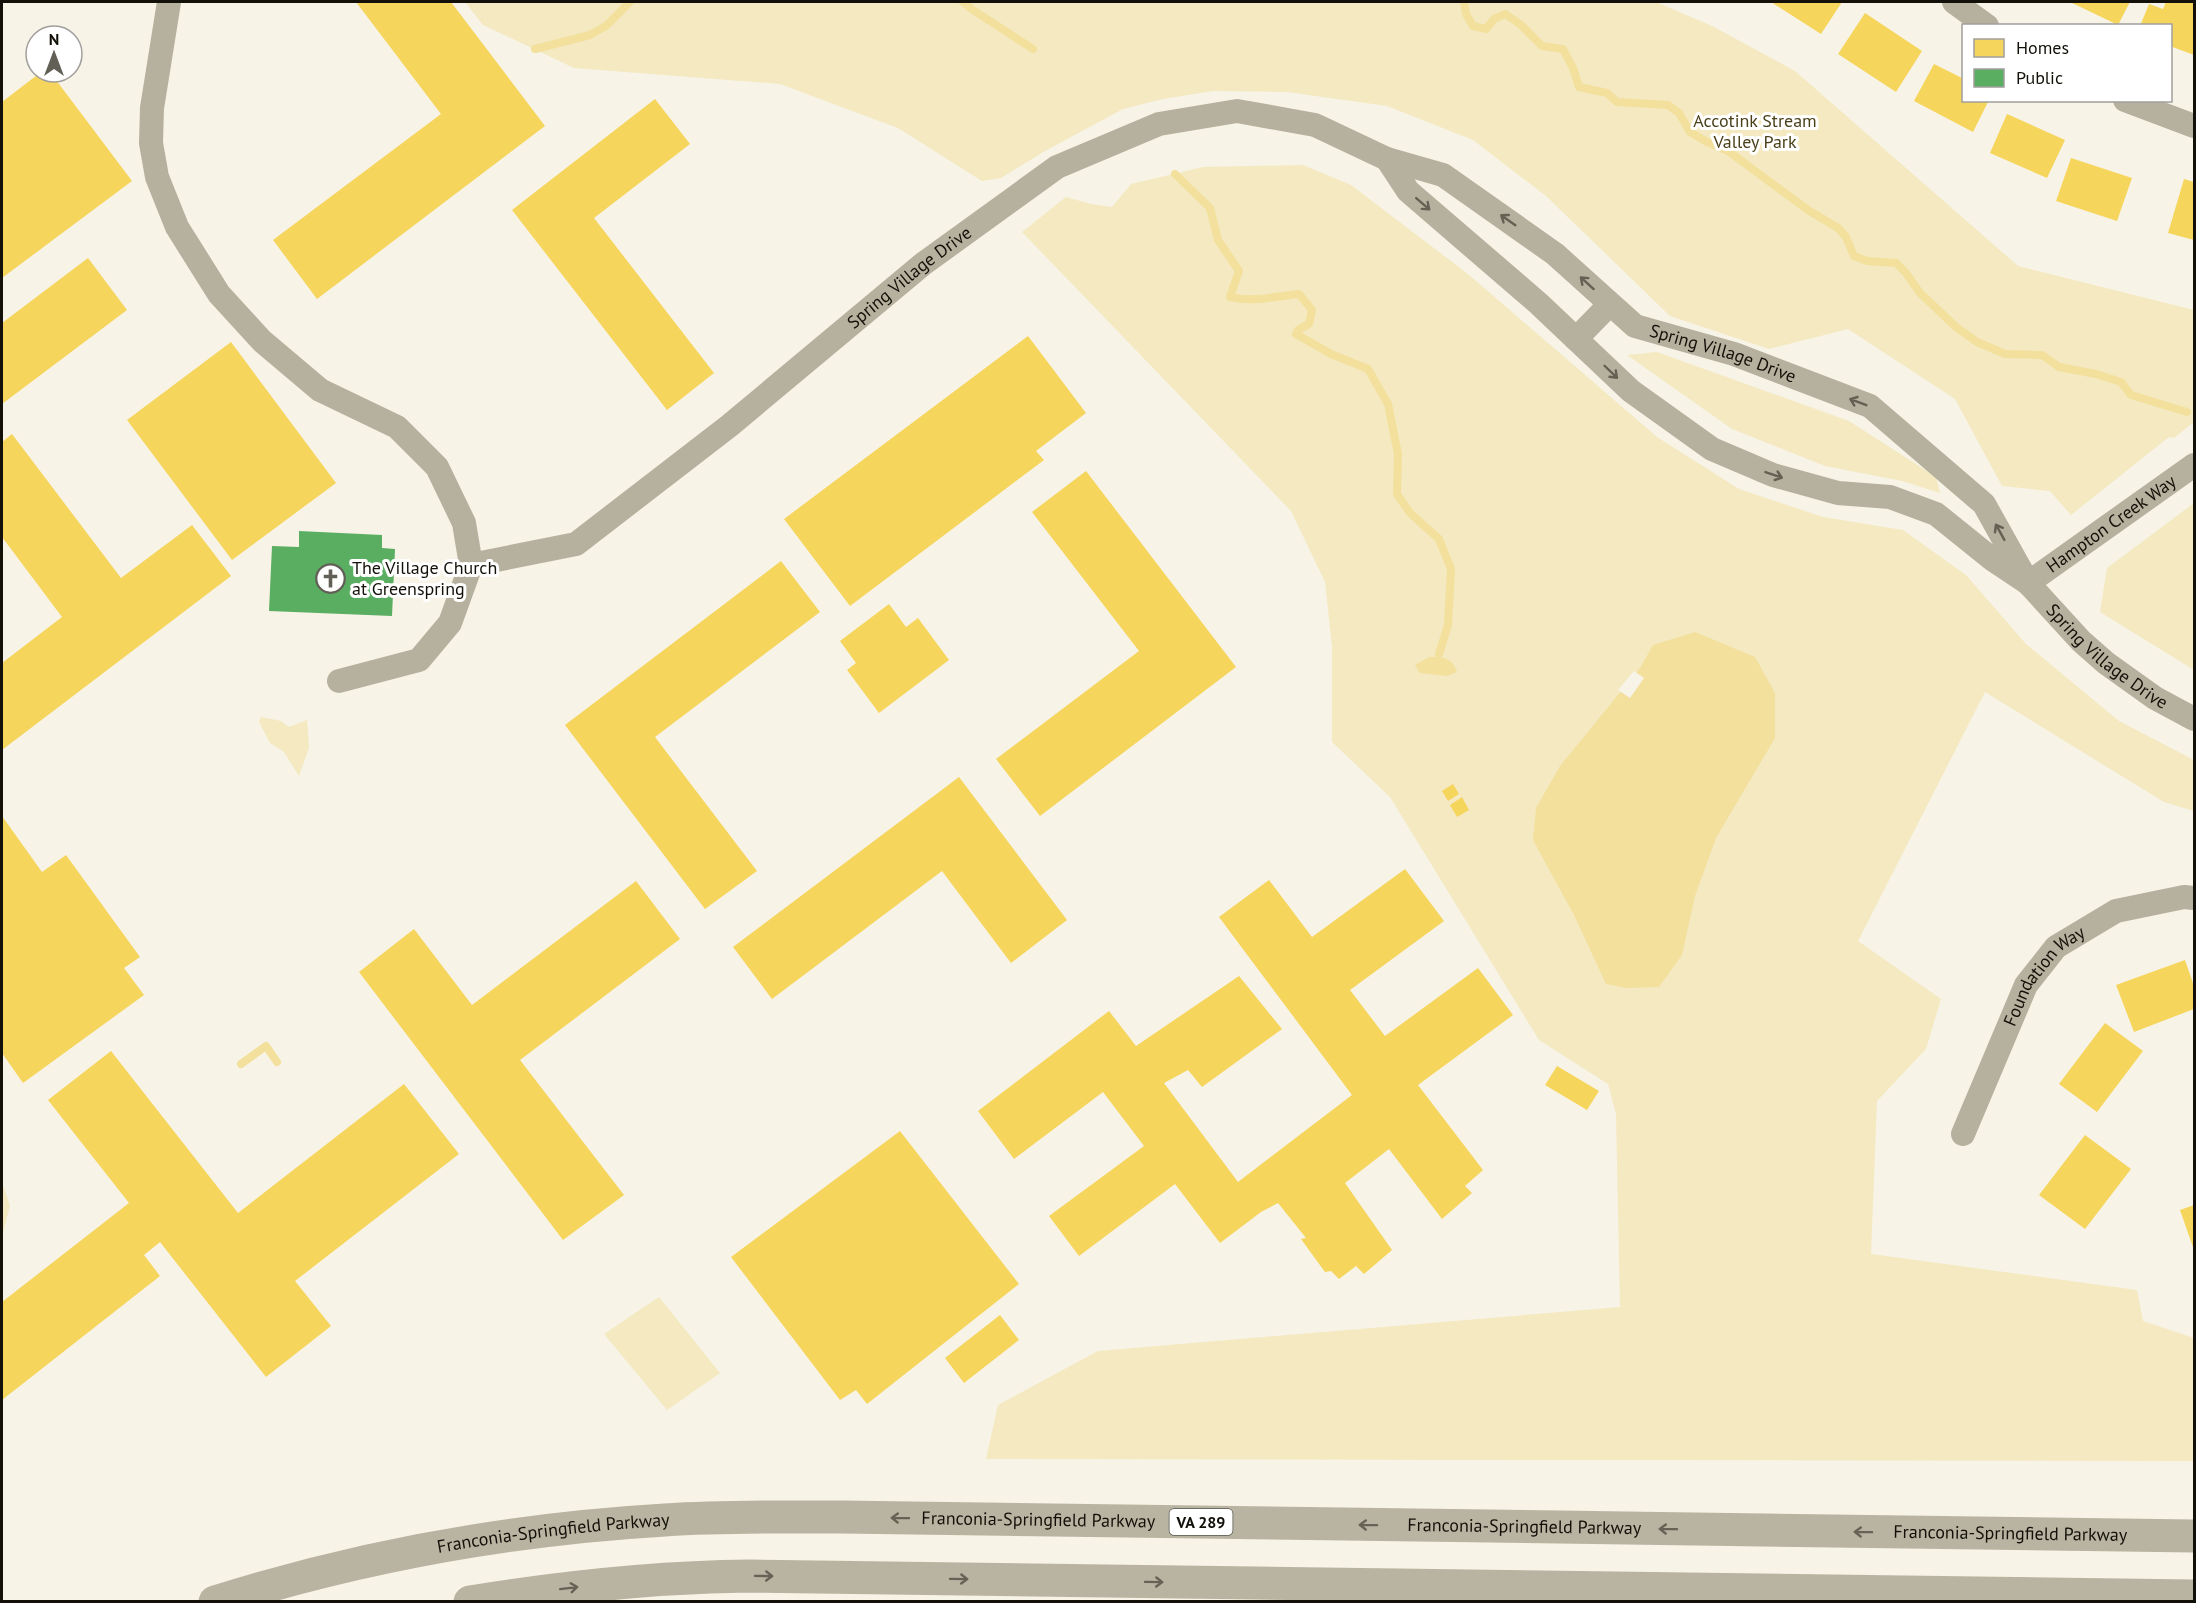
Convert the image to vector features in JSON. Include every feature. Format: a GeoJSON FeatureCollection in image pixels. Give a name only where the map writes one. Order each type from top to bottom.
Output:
{"type":"FeatureCollection","features":[{"type":"Feature","properties":{"kind":"main road","name":"Franconia-Springfield Parkway"},"geometry":{"type":"LineString","coordinates":[[215,1602],[273,1584],[357,1563],[456,1544],[577,1528],[707,1518],[830,1517],[2194,1536]]}},
{"type":"Feature","properties":{"kind":"main road"},"geometry":{"type":"LineString","coordinates":[[470,1602],[618,1582],[750,1576],[2194,1596]]}},
{"type":"Feature","properties":{"kind":"street"},"geometry":{"type":"LineString","coordinates":[[169,2],[152,108],[151,143],[157,177],[177,227],[219,294],[262,341],[320,390],[397,427],[437,467],[464,523],[471,565],[450,623],[419,660],[339,681]]}},
{"type":"Feature","properties":{"kind":"street"},"geometry":{"type":"LineString","coordinates":[[1954,2],[1984,24]]}},
{"type":"Feature","properties":{"kind":"street"},"geometry":{"type":"LineString","coordinates":[[2130,102],[2194,126]]}},
{"type":"Feature","properties":{"kind":"street","name":"Spring Village Drive"},"geometry":{"type":"LineString","coordinates":[[471,565],[576,544],[729,426],[923,264],[1057,167],[1159,124],[1237,111],[1315,125],[1387,159],[1443,174],[1555,254],[1635,326],[1734,354],[1870,406],[1984,504],[2028,583],[2081,641],[2106,663],[2155,698],[2194,719]]}},
{"type":"Feature","properties":{"kind":"street","name":"Spring Village Drive"},"geometry":{"type":"LineString","coordinates":[[1387,159],[1408,191],[1538,303],[1631,391],[1712,448],[1773,475],[1838,493],[1890,497],[1936,514],[1992,559],[2028,583]]}},
{"type":"Feature","properties":{"kind":"street"},"geometry":{"type":"LineString","coordinates":[[1576,339],[1610,304]]}},
{"type":"Feature","properties":{"kind":"street","name":"Hampton Creek Way"},"geometry":{"type":"LineString","coordinates":[[2028,583],[2194,465]]}},
{"type":"Feature","properties":{"kind":"street","name":"Foundation Way"},"geometry":{"type":"LineString","coordinates":[[1963,1134],[2026,985],[2056,947],[2116,911],[2184,897],[2194,898]]}},
{"type":"Feature","properties":{"kind":"green space","name":"Accotink Stream Valley Park"},"geometry":{"type":"Polygon","coordinates":[[[465,2],[1656,2],[1712,26],[1795,71],[2018,266],[2194,310],[2194,422],[2174,438],[2169,437],[2071,515],[2050,491],[2002,486],[1955,399],[1848,329],[1769,349],[1670,316],[1546,196],[1473,140],[1387,106],[1287,92],[1213,91],[1163,99],[1123,109],[1045,151],[1001,178],[982,181],[898,128],[780,84],[574,68],[483,25],[465,2]]]}},
{"type":"Feature","properties":{"kind":"green space"},"geometry":{"type":"Polygon","coordinates":[[[1303,165],[1351,185],[1468,274],[1657,437],[1739,489],[1823,517],[1903,530],[1966,575],[2026,644],[2119,721],[2194,760],[2194,811],[2164,802],[1985,692],[1858,941],[1941,999],[1926,1049],[1877,1101],[1871,1254],[2137,1290],[2143,1321],[2194,1338],[2194,1461],[986,1459],[998,1405],[1098,1351],[1620,1307],[1616,1114],[1608,1084],[1539,1040],[1390,797],[1332,742],[1332,647],[1325,582],[1291,511],[1022,232],[1066,197],[1112,207],[1131,184],[1203,167],[1303,165]]]}},
{"type":"Feature","properties":{"kind":"green space"},"geometry":{"type":"Polygon","coordinates":[[[1657,352],[1849,421],[1936,477],[1940,493],[1902,481],[1825,466],[1732,429],[1627,355],[1657,352]]]}},
{"type":"Feature","properties":{"kind":"green space"},"geometry":{"type":"Polygon","coordinates":[[[2194,503],[2194,670],[2100,612],[2107,568],[2194,503]]]}},
{"type":"Feature","properties":{"kind":"green space"},"geometry":{"type":"Polygon","coordinates":[[[261,717],[281,721],[289,727],[307,720],[309,748],[299,776],[284,752],[270,743],[259,722],[261,717]]]}},
{"type":"Feature","properties":{"kind":"green space"},"geometry":{"type":"Polygon","coordinates":[[[2,1182],[10,1206],[2,1236],[2,1182]]]}},
{"type":"Feature","properties":{"kind":"green space"},"geometry":{"type":"Polygon","coordinates":[[[659,1297],[720,1373],[667,1410],[604,1334],[659,1297]]]}},
{"type":"Feature","properties":{"kind":"shaded area"},"geometry":{"type":"Polygon","coordinates":[[[1695,632],[1755,657],[1775,693],[1775,738],[1716,838],[1695,896],[1682,955],[1659,987],[1627,988],[1606,984],[1575,917],[1533,840],[1536,808],[1560,766],[1640,668],[1653,645],[1695,632]]]}},
{"type":"Feature","properties":{"kind":"shaded area"},"geometry":{"type":"Polygon","coordinates":[[[1429,657],[1439,657],[1450,661],[1457,672],[1447,676],[1420,673],[1415,665],[1429,657]]]}},
{"type":"Feature","properties":{"kind":"pier"},"geometry":{"type":"Polygon","coordinates":[[[1634,671],[1644,678],[1630,698],[1618,690],[1634,671]]]}},
{"type":"Feature","properties":{"kind":"building: Homes"},"geometry":{"type":"Polygon","coordinates":[[[356,2],[451,2],[545,126],[317,299],[273,240],[441,114],[356,2]]]}},
{"type":"Feature","properties":{"kind":"building: Homes"},"geometry":{"type":"Polygon","coordinates":[[[1771,2],[1842,2],[1821,34],[1771,2]]]}},
{"type":"Feature","properties":{"kind":"building: Homes"},"geometry":{"type":"Polygon","coordinates":[[[2070,2],[2130,2],[2119,24],[2070,2]]]}},
{"type":"Feature","properties":{"kind":"building: Homes"},"geometry":{"type":"Polygon","coordinates":[[[2166,2],[2194,3],[2194,55],[2172,47],[2172,24],[2141,24],[2149,4],[2163,9],[2166,2]]]}},
{"type":"Feature","properties":{"kind":"building: Homes"},"geometry":{"type":"Polygon","coordinates":[[[1865,13],[1922,51],[1896,92],[1838,54],[1865,13]]]}},
{"type":"Feature","properties":{"kind":"building: Homes"},"geometry":{"type":"Polygon","coordinates":[[[1934,64],[1962,78],[1962,102],[1988,102],[1973,132],[1914,101],[1934,64]]]}},
{"type":"Feature","properties":{"kind":"building: Homes"},"geometry":{"type":"Polygon","coordinates":[[[25,84],[59,84],[132,181],[2,278],[2,102],[25,84]]]}},
{"type":"Feature","properties":{"kind":"building: Homes"},"geometry":{"type":"Polygon","coordinates":[[[655,99],[690,144],[594,218],[714,373],[667,410],[512,210],[655,99]]]}},
{"type":"Feature","properties":{"kind":"building: Homes"},"geometry":{"type":"Polygon","coordinates":[[[2007,114],[2065,140],[2047,178],[1990,153],[2007,114]]]}},
{"type":"Feature","properties":{"kind":"building: Homes"},"geometry":{"type":"Polygon","coordinates":[[[2071,158],[2132,178],[2117,221],[2056,201],[2071,158]]]}},
{"type":"Feature","properties":{"kind":"building: Homes"},"geometry":{"type":"Polygon","coordinates":[[[2184,179],[2194,182],[2194,240],[2168,233],[2184,179]]]}},
{"type":"Feature","properties":{"kind":"building: Homes"},"geometry":{"type":"Polygon","coordinates":[[[88,258],[127,310],[2,404],[2,323],[88,258]]]}},
{"type":"Feature","properties":{"kind":"building: Homes"},"geometry":{"type":"Polygon","coordinates":[[[1028,336],[1086,413],[1036,451],[1044,460],[850,606],[784,519],[1028,336]]]}},
{"type":"Feature","properties":{"kind":"building: Homes"},"geometry":{"type":"Polygon","coordinates":[[[231,342],[336,483],[232,560],[127,420],[231,342]]]}},
{"type":"Feature","properties":{"kind":"building: Homes"},"geometry":{"type":"Polygon","coordinates":[[[12,434],[121,578],[192,525],[231,576],[2,750],[2,663],[62,617],[2,537],[2,442],[12,434]]]}},
{"type":"Feature","properties":{"kind":"building: Homes"},"geometry":{"type":"Polygon","coordinates":[[[1086,471],[1236,667],[1040,816],[996,759],[1139,651],[1032,512],[1086,471]]]}},
{"type":"Feature","properties":{"kind":"building: Homes"},"geometry":{"type":"Polygon","coordinates":[[[781,561],[820,612],[655,737],[757,871],[705,909],[565,725],[781,561]]]}},
{"type":"Feature","properties":{"kind":"building: Homes"},"geometry":{"type":"Polygon","coordinates":[[[889,604],[906,627],[918,618],[949,660],[879,713],[847,670],[856,663],[840,641],[889,604]]]}},
{"type":"Feature","properties":{"kind":"building: Homes"},"geometry":{"type":"Polygon","coordinates":[[[959,777],[1067,920],[1011,963],[942,871],[772,999],[733,947],[959,777]]]}},
{"type":"Feature","properties":{"kind":"building: Homes"},"geometry":{"type":"Polygon","coordinates":[[[1453,784],[1459,794],[1448,801],[1442,791],[1453,784]]]}},
{"type":"Feature","properties":{"kind":"building: Homes"},"geometry":{"type":"Polygon","coordinates":[[[1462,797],[1469,810],[1457,817],[1450,805],[1462,797]]]}},
{"type":"Feature","properties":{"kind":"building: Homes"},"geometry":{"type":"Polygon","coordinates":[[[2,816],[42,872],[66,855],[140,957],[124,968],[144,995],[23,1083],[2,1053],[2,816]]]}},
{"type":"Feature","properties":{"kind":"building: Homes"},"geometry":{"type":"Polygon","coordinates":[[[1405,869],[1444,921],[1350,990],[1385,1036],[1478,968],[1513,1015],[1418,1085],[1483,1170],[1465,1186],[1472,1193],[1442,1219],[1389,1149],[1345,1183],[1392,1250],[1364,1274],[1356,1266],[1339,1279],[1331,1271],[1325,1272],[1301,1239],[1306,1238],[1278,1203],[1261,1212],[1220,1243],[1175,1184],[1079,1256],[1049,1216],[1144,1146],[1103,1092],[1014,1159],[978,1111],[1109,1011],[1136,1046],[1239,976],[1282,1029],[1202,1087],[1188,1070],[1164,1083],[1238,1182],[1352,1095],[1219,917],[1269,880],[1312,937],[1405,869]]]}},
{"type":"Feature","properties":{"kind":"building: Homes"},"geometry":{"type":"Polygon","coordinates":[[[636,881],[680,939],[520,1060],[624,1195],[563,1240],[359,972],[414,929],[472,1005],[636,881]]]}},
{"type":"Feature","properties":{"kind":"building: Homes"},"geometry":{"type":"Polygon","coordinates":[[[2185,960],[2194,986],[2194,1009],[2134,1032],[2116,985],[2185,960]]]}},
{"type":"Feature","properties":{"kind":"building: Homes"},"geometry":{"type":"Polygon","coordinates":[[[2105,1023],[2143,1051],[2097,1112],[2059,1084],[2105,1023]]]}},
{"type":"Feature","properties":{"kind":"building: Homes"},"geometry":{"type":"Polygon","coordinates":[[[111,1051],[238,1213],[404,1084],[459,1154],[295,1281],[331,1326],[266,1377],[160,1242],[144,1255],[160,1276],[2,1400],[2,1302],[129,1203],[48,1100],[111,1051]]]}},
{"type":"Feature","properties":{"kind":"building: Homes"},"geometry":{"type":"Polygon","coordinates":[[[1557,1066],[1599,1091],[1587,1110],[1545,1085],[1557,1066]]]}},
{"type":"Feature","properties":{"kind":"building: Homes"},"geometry":{"type":"Polygon","coordinates":[[[900,1131],[1019,1284],[867,1404],[856,1390],[840,1400],[731,1257],[900,1131]]]}},
{"type":"Feature","properties":{"kind":"building: Homes"},"geometry":{"type":"Polygon","coordinates":[[[2085,1135],[2131,1169],[2085,1229],[2039,1195],[2085,1135]]]}},
{"type":"Feature","properties":{"kind":"building: Homes"},"geometry":{"type":"Polygon","coordinates":[[[2194,1205],[2194,1250],[2180,1210],[2194,1205]]]}},
{"type":"Feature","properties":{"kind":"building: Homes"},"geometry":{"type":"Polygon","coordinates":[[[1000,1315],[1019,1340],[964,1383],[945,1358],[1000,1315]]]}},
{"type":"Feature","properties":{"kind":"building: Public"},"geometry":{"type":"Polygon","coordinates":[[[299,531],[382,535],[382,548],[395,549],[392,616],[269,611],[272,546],[299,547],[299,531]]]}},
{"type":"Feature","properties":{"kind":"waterway"},"geometry":{"type":"LineString","coordinates":[[535,49],[590,35],[606,26],[630,2]]}},
{"type":"Feature","properties":{"kind":"waterway"},"geometry":{"type":"LineString","coordinates":[[963,2],[1033,49]]}},
{"type":"Feature","properties":{"kind":"waterway"},"geometry":{"type":"LineString","coordinates":[[1464,2],[1466,14],[1473,26],[1486,29],[1494,19],[1505,14],[1520,24],[1542,46],[1563,49],[1573,68],[1579,87],[1607,93],[1617,102],[1668,105],[1679,113],[1690,132],[1728,151],[1808,210],[1838,228],[1846,237],[1854,256],[1867,261],[1896,263],[1920,293],[1956,327],[1977,342],[2005,354],[2042,355],[2059,367],[2096,374],[2121,382],[2131,395],[2187,412]]}},
{"type":"Feature","properties":{"kind":"waterway"},"geometry":{"type":"LineString","coordinates":[[1175,174],[1210,208],[1218,240],[1239,271],[1230,297],[1256,299],[1299,294],[1312,310],[1309,324],[1298,330],[1296,334],[1331,354],[1368,369],[1388,404],[1398,454],[1397,494],[1410,513],[1439,539],[1451,569],[1448,625],[1439,654]]}},
{"type":"Feature","properties":{"kind":"waterway"},"geometry":{"type":"LineString","coordinates":[[241,1064],[266,1046],[277,1062]]}},
{"type":"Feature","properties":{"kind":"place","name":"The Village Church at Greenspring"},"geometry":{"type":"Point","coordinates":[331,578]}}]}
